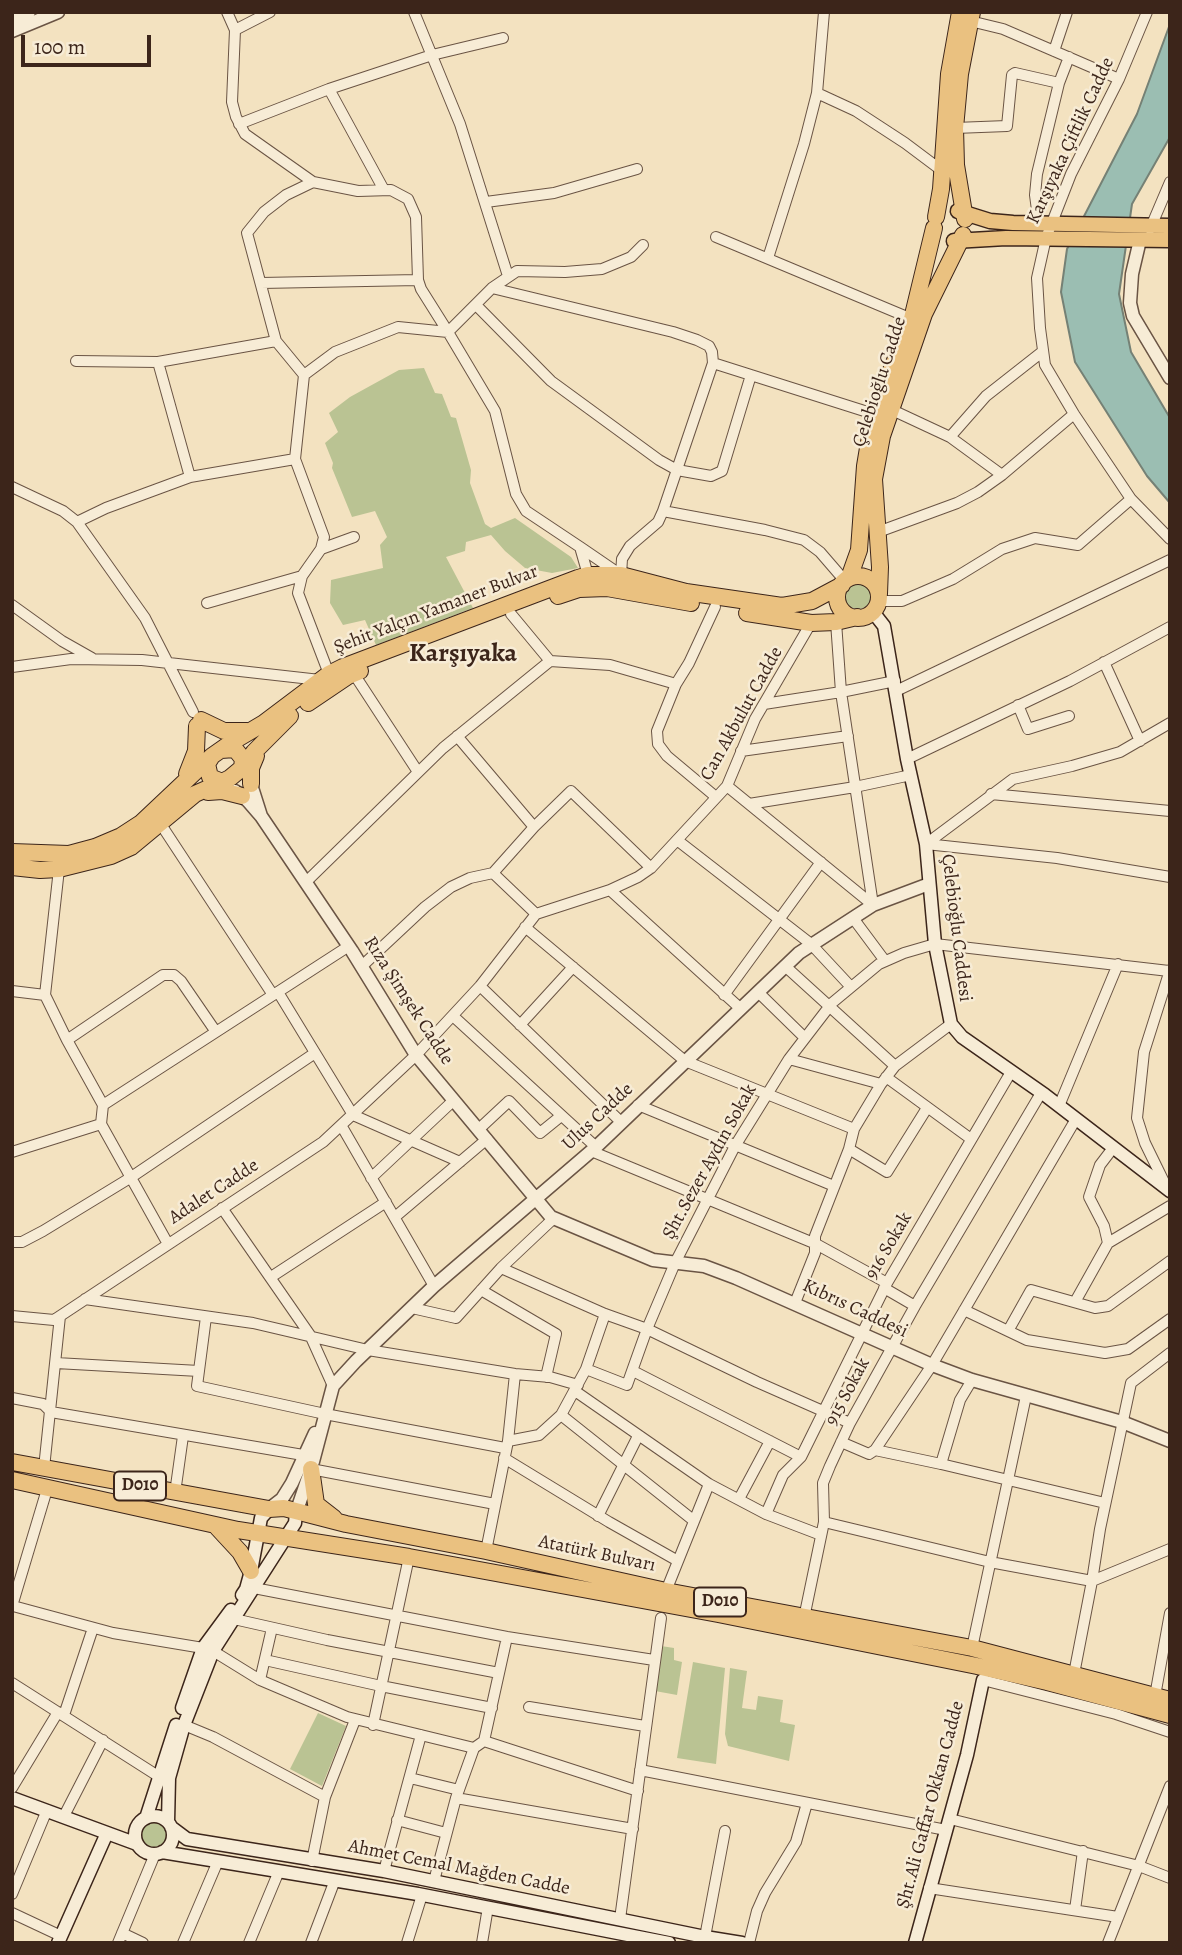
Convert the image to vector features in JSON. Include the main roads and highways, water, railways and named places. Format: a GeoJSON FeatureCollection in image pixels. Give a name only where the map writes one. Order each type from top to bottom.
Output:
{"type":"FeatureCollection","features":[{"type":"Feature","properties":{"kind":"highway"},"geometry":{"type":"LineString","coordinates":[[961,226],[955,128],[967,15]]}},
{"type":"Feature","properties":{"kind":"highway","name":"Çelebioğlu Cadde"},"geometry":{"type":"LineString","coordinates":[[877,602],[880,567],[874,479],[888,378],[912,319],[935,223],[948,74],[967,15]]}},
{"type":"Feature","properties":{"kind":"highway"},"geometry":{"type":"LineString","coordinates":[[943,210],[961,226],[940,238],[935,223],[943,210]]}},
{"type":"Feature","properties":{"kind":"highway","name":"Çelebioğlu Cadde"},"geometry":{"type":"LineString","coordinates":[[845,581],[859,550],[865,466],[884,412],[961,226]]}},
{"type":"Feature","properties":{"kind":"highway","name":"Şehit Yalçın Yamaner Bulvar"},"geometry":{"type":"LineString","coordinates":[[12,852],[69,854],[121,836],[141,823],[179,786],[224,764],[259,735],[264,723],[324,677],[356,662],[588,575],[621,575],[686,592],[782,606],[812,601],[845,581]]}},
{"type":"Feature","properties":{"kind":"highway"},"geometry":{"type":"LineString","coordinates":[[862,576],[877,587],[877,602],[868,615],[857,617],[845,613],[838,595],[845,581],[862,576]]}},
{"type":"Feature","properties":{"kind":"highway","name":"Şehit Yalçın Yamaner Bulvar"},"geometry":{"type":"LineString","coordinates":[[12,867],[59,869],[111,856],[131,847],[195,794],[224,764],[259,735],[277,727],[321,692],[354,674],[570,592],[598,588],[811,623],[836,622],[857,617]]}},
{"type":"Feature","properties":{"kind":"highway"},"geometry":{"type":"LineString","coordinates":[[179,786],[193,762],[197,720],[224,732],[259,735],[247,790],[195,794]]}},
{"type":"Feature","properties":{"kind":"highway","name":"Atatürk Bulvarı"},"geometry":{"type":"LineString","coordinates":[[12,1462],[269,1509],[284,1508],[346,1524],[486,1551],[666,1591],[972,1648],[1163,1698]]}},
{"type":"Feature","properties":{"kind":"highway"},"geometry":{"type":"LineString","coordinates":[[307,1462],[316,1504],[326,1514],[346,1524]]}},
{"type":"Feature","properties":{"kind":"highway","name":"Atatürk Bulvarı"},"geometry":{"type":"LineString","coordinates":[[12,1480],[257,1534],[409,1557],[718,1614],[977,1666],[1170,1715]]}},
{"type":"Feature","properties":{"kind":"highway"},"geometry":{"type":"LineString","coordinates":[[215,1525],[240,1552],[251,1571]]}},
{"type":"Feature","properties":{"kind":"main road"},"geometry":{"type":"LineString","coordinates":[[12,19],[29,12]]}},
{"type":"Feature","properties":{"kind":"main road"},"geometry":{"type":"LineString","coordinates":[[12,31],[58,12]]}},
{"type":"Feature","properties":{"kind":"main road"},"geometry":{"type":"LineString","coordinates":[[961,226],[990,221],[1052,230]]}},
{"type":"Feature","properties":{"kind":"main road"},"geometry":{"type":"LineString","coordinates":[[961,226],[1134,235],[1170,240]]}},
{"type":"Feature","properties":{"kind":"main road"},"geometry":{"type":"LineString","coordinates":[[1134,235],[1152,227],[1170,226]]}},
{"type":"Feature","properties":{"kind":"main road"},"geometry":{"type":"LineString","coordinates":[[1134,235],[1130,303],[1133,316],[1168,373]]}},
{"type":"Feature","properties":{"kind":"main road","name":"Çelebioğlu Caddesi"},"geometry":{"type":"LineString","coordinates":[[877,602],[926,844],[935,944],[951,1024],[962,1037],[1059,1106],[1169,1190]]}},
{"type":"Feature","properties":{"kind":"main road","name":"Rıza Şimşek Cadde"},"geometry":{"type":"LineString","coordinates":[[224,764],[247,790],[261,816],[362,966],[416,1055],[536,1197]]}},
{"type":"Feature","properties":{"kind":"main road","name":"Rıza Şimşek Cadde"},"geometry":{"type":"LineString","coordinates":[[224,764],[247,790]]}},
{"type":"Feature","properties":{"kind":"main road","name":"Ulus Cadde"},"geometry":{"type":"LineString","coordinates":[[208,1649],[234,1619],[295,1522],[307,1462],[333,1386],[434,1286],[594,1149],[811,944],[873,905],[929,884]]}},
{"type":"Feature","properties":{"kind":"main road","name":"Kıbrıs Caddesi"},"geometry":{"type":"LineString","coordinates":[[536,1197],[554,1218],[631,1252],[653,1260],[704,1266],[795,1303],[932,1365],[972,1380],[1122,1422],[1170,1441]]}},
{"type":"Feature","properties":{"kind":"main road","name":"Ulus Cadde"},"geometry":{"type":"LineString","coordinates":[[208,1649],[246,1589],[261,1518],[282,1499],[307,1462]]}},
{"type":"Feature","properties":{"kind":"main road"},"geometry":{"type":"LineString","coordinates":[[12,1798],[137,1844],[145,1852],[159,1853],[171,1844],[170,1778],[208,1649]]}},
{"type":"Feature","properties":{"kind":"main road"},"geometry":{"type":"LineString","coordinates":[[146,1818],[158,1776],[208,1649]]}},
{"type":"Feature","properties":{"kind":"main road","name":"Şht.Ali Gaffar Okkan Cadde"},"geometry":{"type":"LineString","coordinates":[[916,1942],[967,1755],[983,1680]]}},
{"type":"Feature","properties":{"kind":"main road"},"geometry":{"type":"LineString","coordinates":[[137,1844],[135,1832],[146,1818],[158,1817],[170,1825]]}},
{"type":"Feature","properties":{"kind":"main road","name":"Ahmet Cemal Mağden Cadde"},"geometry":{"type":"LineString","coordinates":[[170,1825],[187,1839],[384,1871],[742,1943]]}},
{"type":"Feature","properties":{"kind":"main road"},"geometry":{"type":"LineString","coordinates":[[60,1939],[107,1833]]}},
{"type":"Feature","properties":{"kind":"main road","name":"Ahmet Cemal Mağden Cadde"},"geometry":{"type":"LineString","coordinates":[[159,1853],[422,1895],[669,1943]]}},
{"type":"Feature","properties":{"kind":"water"},"geometry":{"type":"Polygon","coordinates":[[[1170,24],[1170,137],[1132,204],[1119,294],[1131,352],[1170,418],[1170,503],[1147,476],[1075,362],[1061,292],[1067,249],[1137,114],[1170,24]]]}},
{"type":"Feature","properties":{"kind":"district","name":"Karşıyaka"},"geometry":{"type":"Point","coordinates":[463,655]}}]}
